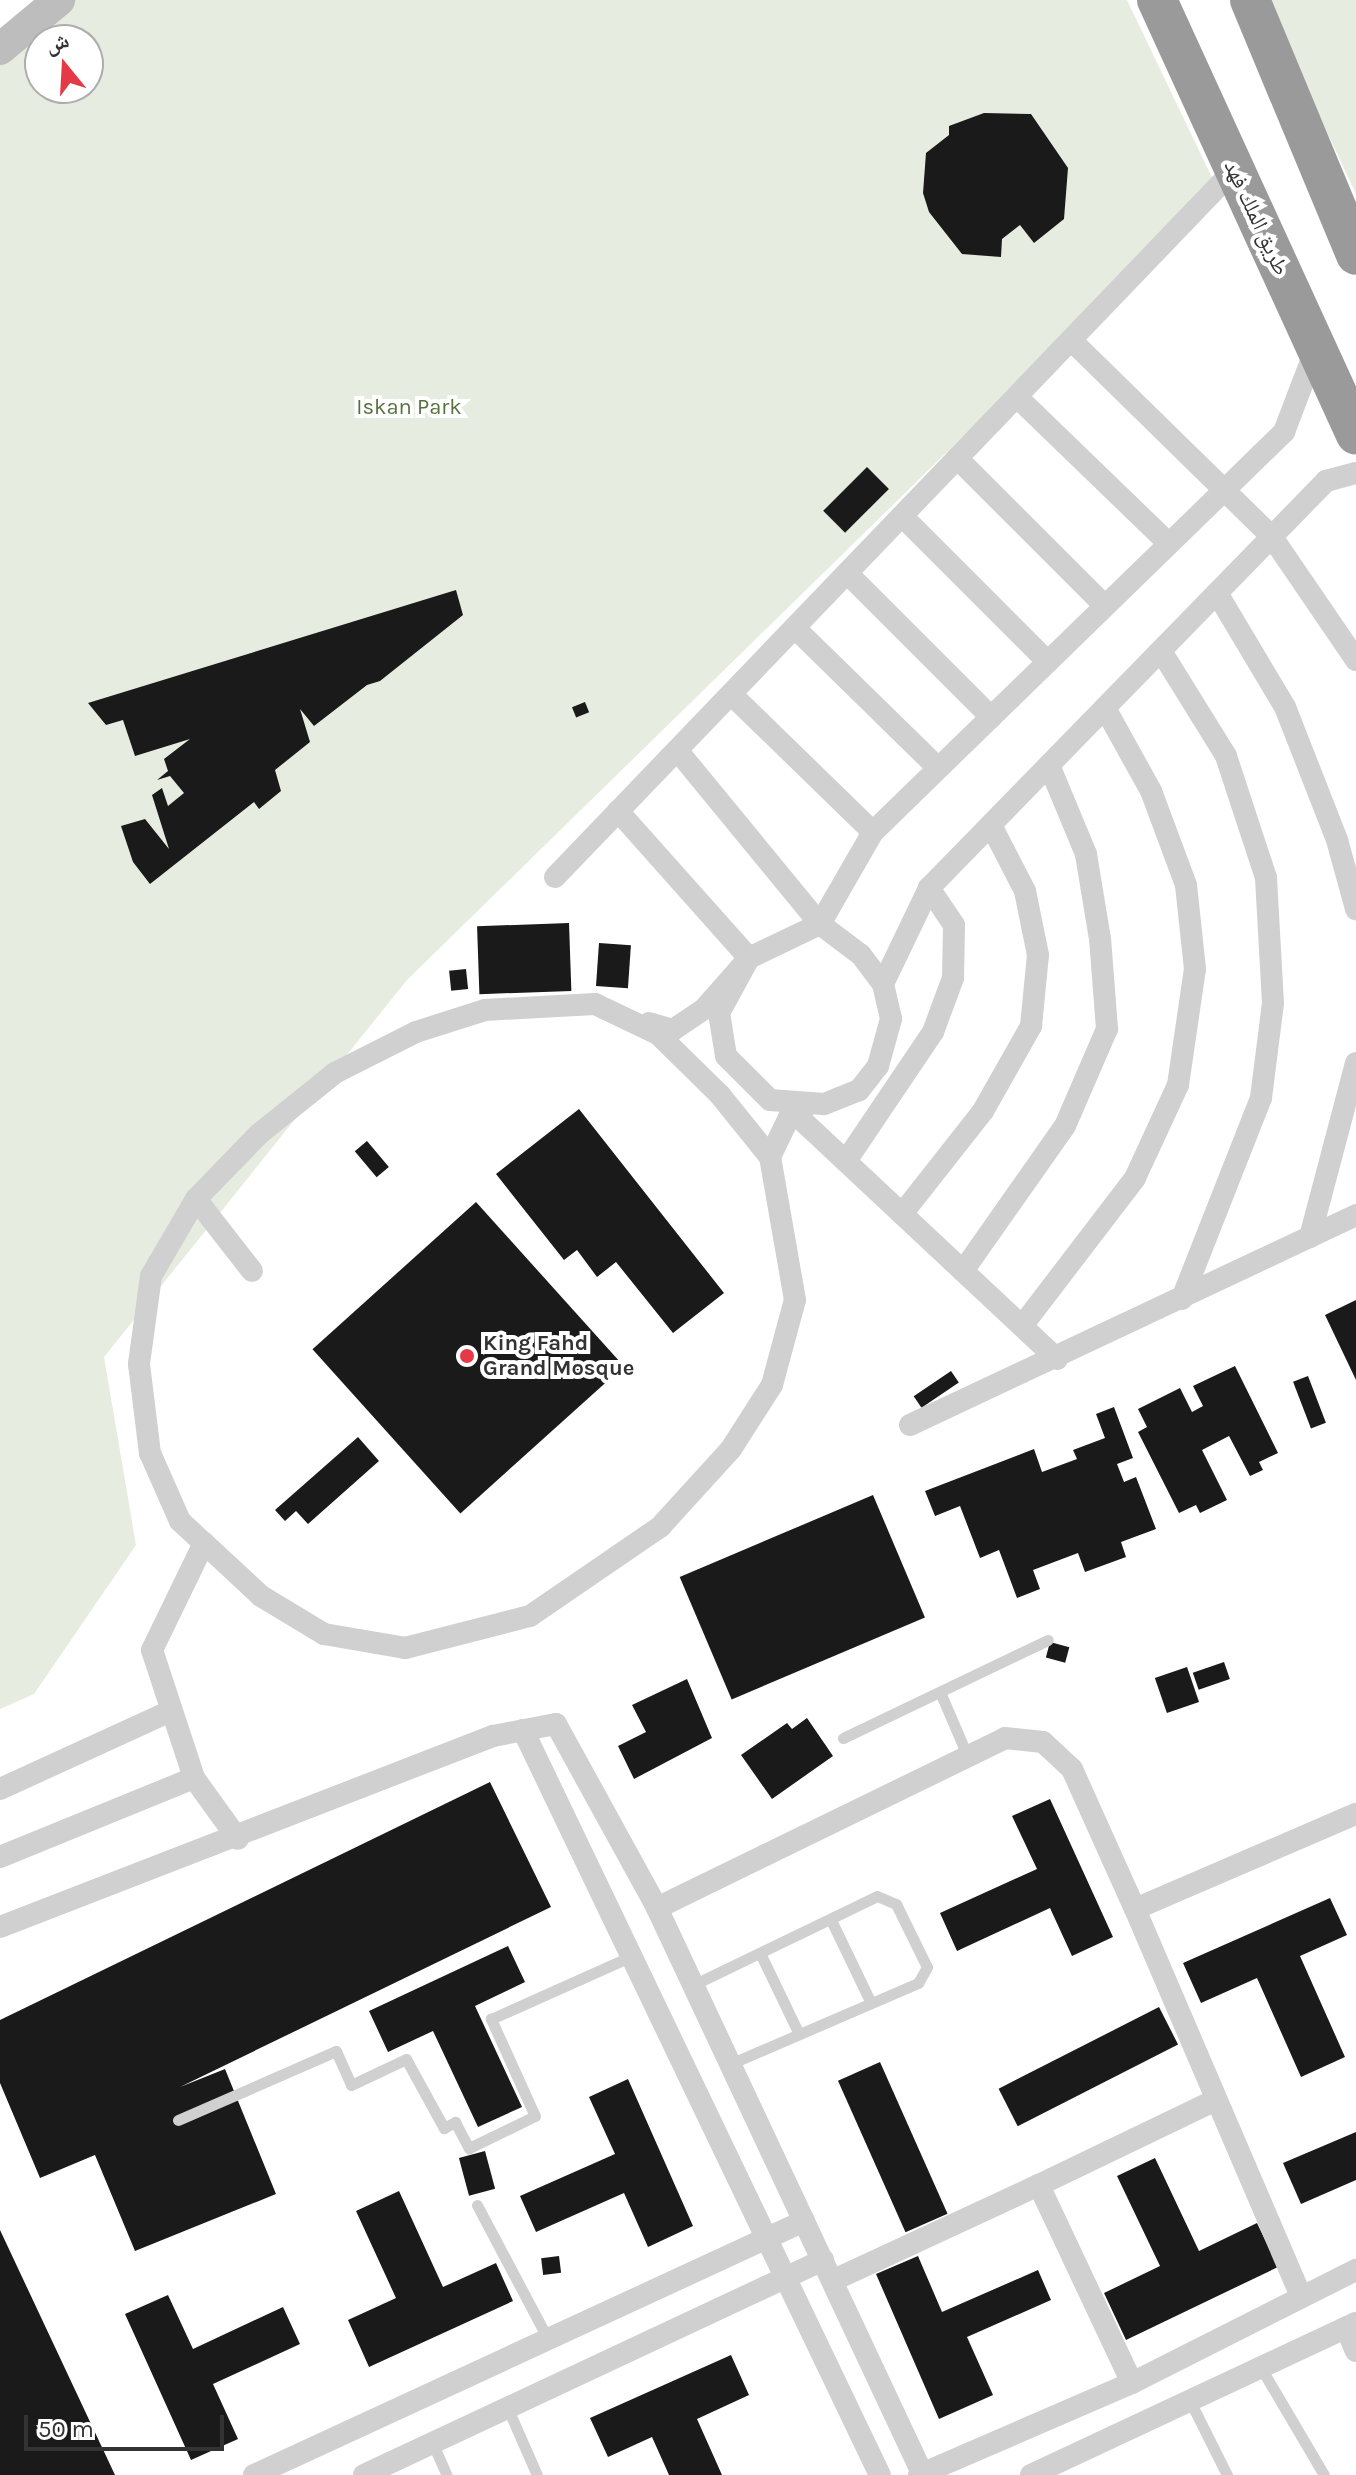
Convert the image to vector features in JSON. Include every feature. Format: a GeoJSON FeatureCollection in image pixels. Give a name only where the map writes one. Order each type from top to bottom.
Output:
{"type":"FeatureCollection","features":[{"type":"Feature","properties":{"kind":"highway","name":"طريق الملك فهد"},"geometry":{"type":"LineString","coordinates":[[1157,0],[1356,435]]}},
{"type":"Feature","properties":{"kind":"highway"},"geometry":{"type":"LineString","coordinates":[[1250,0],[1356,255]]}},
{"type":"Feature","properties":{"kind":"street"},"geometry":{"type":"LineString","coordinates":[[0,49],[59,0]]}},
{"type":"Feature","properties":{"kind":"street"},"geometry":{"type":"LineString","coordinates":[[555,877],[1234,170]]}},
{"type":"Feature","properties":{"kind":"street"},"geometry":{"type":"LineString","coordinates":[[1071,340],[1272,537],[1356,660]]}},
{"type":"Feature","properties":{"kind":"street"},"geometry":{"type":"LineString","coordinates":[[613,1012],[673,1030],[704,1009],[749,958],[820,924],[873,832],[1284,432],[1316,348]]}},
{"type":"Feature","properties":{"kind":"street"},"geometry":{"type":"LineString","coordinates":[[1017,397],[1169,544]]}},
{"type":"Feature","properties":{"kind":"street"},"geometry":{"type":"LineString","coordinates":[[957,458],[1105,606]]}},
{"type":"Feature","properties":{"kind":"street"},"geometry":{"type":"LineString","coordinates":[[883,984],[929,888],[1326,481],[1356,473]]}},
{"type":"Feature","properties":{"kind":"street"},"geometry":{"type":"LineString","coordinates":[[902,516],[1048,662]]}},
{"type":"Feature","properties":{"kind":"street"},"geometry":{"type":"LineString","coordinates":[[847,573],[991,717]]}},
{"type":"Feature","properties":{"kind":"street"},"geometry":{"type":"LineString","coordinates":[[1217,593],[1285,707],[1337,840],[1356,909]]}},
{"type":"Feature","properties":{"kind":"street"},"geometry":{"type":"LineString","coordinates":[[795,628],[938,768]]}},
{"type":"Feature","properties":{"kind":"street"},"geometry":{"type":"LineString","coordinates":[[1161,651],[1226,756],[1266,878],[1273,1003],[1261,1098],[1182,1299]]}},
{"type":"Feature","properties":{"kind":"street"},"geometry":{"type":"LineString","coordinates":[[731,694],[873,832]]}},
{"type":"Feature","properties":{"kind":"street"},"geometry":{"type":"LineString","coordinates":[[1022,1326],[1135,1178],[1178,1085],[1195,969],[1186,885],[1151,791],[1105,708]]}},
{"type":"Feature","properties":{"kind":"street"},"geometry":{"type":"LineString","coordinates":[[677,750],[820,924],[861,955],[883,984],[891,1019],[878,1066],[859,1090],[824,1104],[792,1111]]}},
{"type":"Feature","properties":{"kind":"street"},"geometry":{"type":"LineString","coordinates":[[963,1271],[1065,1126],[1107,1029],[1086,854],[1049,765]]}},
{"type":"Feature","properties":{"kind":"street"},"geometry":{"type":"LineString","coordinates":[[618,811],[749,958]]}},
{"type":"Feature","properties":{"kind":"street"},"geometry":{"type":"LineString","coordinates":[[902,1214],[983,1111],[1031,1026],[1038,955],[1025,891],[991,825]]}},
{"type":"Feature","properties":{"kind":"street"},"geometry":{"type":"LineString","coordinates":[[846,1161],[933,1032],[953,978],[954,925],[929,888]]}},
{"type":"Feature","properties":{"kind":"street"},"geometry":{"type":"LineString","coordinates":[[749,958],[719,1013],[726,1056],[770,1100],[824,1104]]}},
{"type":"Feature","properties":{"kind":"street"},"geometry":{"type":"LineString","coordinates":[[595,1004],[613,1012],[658,1034],[720,1095],[770,1157],[795,1300],[772,1385],[731,1449],[660,1527],[530,1616],[405,1648],[324,1634],[261,1596],[180,1521],[150,1453],[139,1364],[151,1276],[196,1199],[259,1134],[335,1073],[416,1032],[485,1010],[595,1004]]}},
{"type":"Feature","properties":{"kind":"street"},"geometry":{"type":"LineString","coordinates":[[1310,1237],[1356,1063]]}},
{"type":"Feature","properties":{"kind":"street"},"geometry":{"type":"LineString","coordinates":[[792,1111],[1057,1359]]}},
{"type":"Feature","properties":{"kind":"street"},"geometry":{"type":"LineString","coordinates":[[770,1157],[792,1111]]}},
{"type":"Feature","properties":{"kind":"street"},"geometry":{"type":"LineString","coordinates":[[196,1199],[252,1271]]}},
{"type":"Feature","properties":{"kind":"street"},"geometry":{"type":"LineString","coordinates":[[910,1425],[1057,1359],[1356,1215]]}},
{"type":"Feature","properties":{"kind":"street"},"geometry":{"type":"LineString","coordinates":[[204,1543],[152,1650],[194,1778],[238,1839]]}},
{"type":"Feature","properties":{"kind":"street"},"geometry":{"type":"LineString","coordinates":[[0,1789],[170,1711]]}},
{"type":"Feature","properties":{"kind":"street"},"geometry":{"type":"LineString","coordinates":[[0,1927],[238,1839],[493,1736],[556,1724],[657,1908],[834,2280],[922,2474],[1132,2383],[1356,2270]]}},
{"type":"Feature","properties":{"kind":"street"},"geometry":{"type":"LineString","coordinates":[[523,1730],[880,2475]]}},
{"type":"Feature","properties":{"kind":"street"},"geometry":{"type":"LineString","coordinates":[[657,1908],[1005,1738],[1043,1742],[1072,1769],[1301,2296]]}},
{"type":"Feature","properties":{"kind":"street"},"geometry":{"type":"LineString","coordinates":[[0,1857],[194,1778]]}},
{"type":"Feature","properties":{"kind":"street"},"geometry":{"type":"LineString","coordinates":[[1135,1909],[1356,1814]]}},
{"type":"Feature","properties":{"kind":"street"},"geometry":{"type":"LineString","coordinates":[[834,2280],[1216,2100]]}},
{"type":"Feature","properties":{"kind":"street"},"geometry":{"type":"LineString","coordinates":[[1039,2185],[1132,2383]]}},
{"type":"Feature","properties":{"kind":"street"},"geometry":{"type":"LineString","coordinates":[[254,2475],[549,2342],[804,2221]]}},
{"type":"Feature","properties":{"kind":"street"},"geometry":{"type":"LineString","coordinates":[[364,2475],[823,2260]]}},
{"type":"Feature","properties":{"kind":"street"},"geometry":{"type":"LineString","coordinates":[[1031,2475],[1351,2325],[1356,2351]]}},
{"type":"Feature","properties":{"kind":"lane"},"geometry":{"type":"LineString","coordinates":[[843,1738],[1048,1640]]}},
{"type":"Feature","properties":{"kind":"lane"},"geometry":{"type":"LineString","coordinates":[[940,1692],[967,1755]]}},
{"type":"Feature","properties":{"kind":"lane"},"geometry":{"type":"LineString","coordinates":[[693,1985],[877,1896],[887,1897],[896,1904],[927,1967],[918,1983],[730,2064]]}},
{"type":"Feature","properties":{"kind":"lane"},"geometry":{"type":"LineString","coordinates":[[831,1920],[871,2003]]}},
{"type":"Feature","properties":{"kind":"lane"},"geometry":{"type":"LineString","coordinates":[[760,1953],[799,2034]]}},
{"type":"Feature","properties":{"kind":"lane"},"geometry":{"type":"LineString","coordinates":[[178,2120],[336,2051],[351,2085],[406,2059],[444,2128],[455,2122],[469,2148],[535,2116],[491,2019],[633,1956]]}},
{"type":"Feature","properties":{"kind":"lane"},"geometry":{"type":"LineString","coordinates":[[477,2205],[549,2342]]}},
{"type":"Feature","properties":{"kind":"lane"},"geometry":{"type":"LineString","coordinates":[[1261,2368],[1324,2475]]}},
{"type":"Feature","properties":{"kind":"lane"},"geometry":{"type":"LineString","coordinates":[[1190,2401],[1227,2475]]}},
{"type":"Feature","properties":{"kind":"lane"},"geometry":{"type":"LineString","coordinates":[[508,2409],[537,2475]]}},
{"type":"Feature","properties":{"kind":"lane"},"geometry":{"type":"LineString","coordinates":[[432,2442],[447,2475]]}},
{"type":"Feature","properties":{"kind":"green space","name":"Iskan Park"},"geometry":{"type":"Polygon","coordinates":[[[73,0],[1127,0],[1217,188],[407,980],[104,1357],[136,1545],[34,1694],[0,1709],[0,60],[24,40],[24,104],[104,104],[104,24],[44,24],[73,0]]]}},
{"type":"Feature","properties":{"kind":"green space"},"geometry":{"type":"Polygon","coordinates":[[[1265,0],[1356,0],[1356,194],[1265,0]]]}},
{"type":"Feature","properties":{"kind":"building"},"geometry":{"type":"Polygon","coordinates":[[[984,113],[1031,114],[1068,168],[1064,219],[1034,243],[1020,225],[1002,239],[1001,257],[962,254],[929,212],[923,193],[926,153],[949,135],[949,126],[984,113]]]}},
{"type":"Feature","properties":{"kind":"building"},"geometry":{"type":"Polygon","coordinates":[[[867,467],[889,489],[845,533],[823,511],[867,467]]]}},
{"type":"Feature","properties":{"kind":"building"},"geometry":{"type":"Polygon","coordinates":[[[456,590],[463,615],[380,681],[367,685],[314,726],[300,709],[310,742],[275,770],[281,791],[259,809],[254,802],[150,884],[133,862],[121,826],[145,819],[169,849],[152,795],[162,788],[168,806],[184,793],[170,776],[157,780],[168,771],[164,759],[190,739],[135,756],[123,720],[106,725],[88,703],[456,590]]]}},
{"type":"Feature","properties":{"kind":"building"},"geometry":{"type":"Polygon","coordinates":[[[585,702],[589,712],[576,717],[572,707],[585,702]]]}},
{"type":"Feature","properties":{"kind":"building"},"geometry":{"type":"Polygon","coordinates":[[[569,923],[571,991],[479,994],[477,926],[569,923]]]}},
{"type":"Feature","properties":{"kind":"building"},"geometry":{"type":"Polygon","coordinates":[[[599,943],[631,945],[628,988],[596,986],[599,943]]]}},
{"type":"Feature","properties":{"kind":"building"},"geometry":{"type":"Polygon","coordinates":[[[466,969],[468,989],[451,991],[449,971],[466,969]]]}},
{"type":"Feature","properties":{"kind":"building"},"geometry":{"type":"Polygon","coordinates":[[[579,1109],[724,1293],[673,1333],[616,1262],[597,1277],[577,1250],[564,1260],[496,1174],[579,1109]]]}},
{"type":"Feature","properties":{"kind":"building"},"geometry":{"type":"Polygon","coordinates":[[[367,1141],[389,1167],[377,1177],[355,1151],[367,1141]]]}},
{"type":"Feature","properties":{"kind":"building","name":"King Fahd Grand Mosque"},"geometry":{"type":"Polygon","coordinates":[[[476,1202],[624,1366],[460,1513],[313,1349],[476,1202]]]}},
{"type":"Feature","properties":{"kind":"building"},"geometry":{"type":"Polygon","coordinates":[[[1356,1300],[1356,1380],[1325,1315],[1356,1300]]]}},
{"type":"Feature","properties":{"kind":"building"},"geometry":{"type":"Polygon","coordinates":[[[1235,1366],[1278,1453],[1259,1462],[1263,1470],[1250,1476],[1229,1436],[1202,1450],[1227,1500],[1200,1513],[1196,1505],[1179,1513],[1138,1432],[1147,1427],[1138,1409],[1180,1388],[1192,1412],[1203,1406],[1193,1386],[1235,1366]]]}},
{"type":"Feature","properties":{"kind":"building"},"geometry":{"type":"Polygon","coordinates":[[[951,1371],[959,1383],[922,1408],[914,1396],[951,1371]]]}},
{"type":"Feature","properties":{"kind":"building"},"geometry":{"type":"Polygon","coordinates":[[[1308,1376],[1326,1423],[1311,1428],[1293,1382],[1308,1376]]]}},
{"type":"Feature","properties":{"kind":"building"},"geometry":{"type":"Polygon","coordinates":[[[1114,1407],[1133,1458],[1117,1464],[1124,1482],[1136,1477],[1156,1529],[1121,1542],[1126,1557],[1085,1572],[1078,1553],[1033,1570],[1040,1589],[1017,1598],[999,1550],[980,1558],[960,1506],[935,1516],[925,1491],[1034,1449],[1042,1472],[1077,1459],[1073,1450],[1105,1438],[1096,1414],[1114,1407]]]}},
{"type":"Feature","properties":{"kind":"building"},"geometry":{"type":"Polygon","coordinates":[[[358,1437],[379,1461],[308,1524],[296,1511],[285,1521],[275,1510],[358,1437]]]}},
{"type":"Feature","properties":{"kind":"building"},"geometry":{"type":"Polygon","coordinates":[[[873,1495],[925,1617],[732,1699],[680,1577],[873,1495]]]}},
{"type":"Feature","properties":{"kind":"building"},"geometry":{"type":"Polygon","coordinates":[[[1050,1642],[1069,1647],[1065,1663],[1046,1657],[1050,1642]]]}},
{"type":"Feature","properties":{"kind":"building"},"geometry":{"type":"Polygon","coordinates":[[[1224,1662],[1230,1679],[1199,1690],[1193,1673],[1224,1662]]]}},
{"type":"Feature","properties":{"kind":"building"},"geometry":{"type":"Polygon","coordinates":[[[1187,1667],[1199,1702],[1167,1713],[1155,1678],[1187,1667]]]}},
{"type":"Feature","properties":{"kind":"building"},"geometry":{"type":"Polygon","coordinates":[[[687,1679],[712,1738],[634,1779],[618,1746],[646,1732],[632,1705],[687,1679]]]}},
{"type":"Feature","properties":{"kind":"building"},"geometry":{"type":"Polygon","coordinates":[[[807,1718],[833,1756],[772,1799],[741,1755],[787,1723],[792,1729],[807,1718]]]}},
{"type":"Feature","properties":{"kind":"building"},"geometry":{"type":"Polygon","coordinates":[[[490,1782],[551,1907],[180,2087],[225,2069],[276,2194],[135,2251],[95,2155],[40,2178],[0,2083],[0,2020],[490,1782]]]}},
{"type":"Feature","properties":{"kind":"building"},"geometry":{"type":"Polygon","coordinates":[[[1050,1799],[1113,1937],[1072,1956],[1050,1908],[957,1951],[940,1913],[1037,1869],[1012,1816],[1050,1799]]]}},
{"type":"Feature","properties":{"kind":"building"},"geometry":{"type":"Polygon","coordinates":[[[1330,1898],[1347,1935],[1300,1956],[1345,2057],[1301,2077],[1257,1978],[1201,2003],[1183,1963],[1330,1898]]]}},
{"type":"Feature","properties":{"kind":"building"},"geometry":{"type":"Polygon","coordinates":[[[508,1946],[525,1982],[475,2006],[522,2107],[478,2127],[433,2031],[388,2052],[369,2011],[508,1946]]]}},
{"type":"Feature","properties":{"kind":"building"},"geometry":{"type":"Polygon","coordinates":[[[1159,2007],[1178,2044],[1018,2126],[999,2089],[1159,2007]]]}},
{"type":"Feature","properties":{"kind":"building"},"geometry":{"type":"Polygon","coordinates":[[[880,2062],[948,2214],[905,2232],[838,2081],[880,2062]]]}},
{"type":"Feature","properties":{"kind":"building"},"geometry":{"type":"Polygon","coordinates":[[[628,2079],[693,2226],[648,2247],[624,2193],[536,2232],[520,2196],[615,2154],[589,2097],[628,2079]]]}},
{"type":"Feature","properties":{"kind":"building"},"geometry":{"type":"Polygon","coordinates":[[[1356,2132],[1356,2180],[1301,2204],[1283,2163],[1356,2132]]]}},
{"type":"Feature","properties":{"kind":"building"},"geometry":{"type":"Polygon","coordinates":[[[485,2151],[495,2189],[469,2196],[459,2158],[485,2151]]]}},
{"type":"Feature","properties":{"kind":"building"},"geometry":{"type":"Polygon","coordinates":[[[1155,2158],[1199,2251],[1257,2223],[1278,2267],[1126,2340],[1104,2293],[1160,2266],[1117,2176],[1155,2158]]]}},
{"type":"Feature","properties":{"kind":"building"},"geometry":{"type":"Polygon","coordinates":[[[399,2191],[443,2287],[496,2263],[513,2301],[369,2367],[348,2320],[396,2298],[356,2211],[399,2191]]]}},
{"type":"Feature","properties":{"kind":"building"},"geometry":{"type":"Polygon","coordinates":[[[0,2230],[115,2475],[0,2475],[0,2230]]]}},
{"type":"Feature","properties":{"kind":"building"},"geometry":{"type":"Polygon","coordinates":[[[559,2256],[561,2273],[543,2275],[541,2258],[559,2256]]]}},
{"type":"Feature","properties":{"kind":"building"},"geometry":{"type":"Polygon","coordinates":[[[918,2256],[942,2312],[1038,2270],[1051,2300],[967,2337],[993,2395],[939,2419],[876,2274],[918,2256]]]}},
{"type":"Feature","properties":{"kind":"building"},"geometry":{"type":"Polygon","coordinates":[[[168,2295],[193,2349],[283,2307],[300,2344],[213,2384],[238,2439],[191,2460],[125,2314],[168,2295]]]}},
{"type":"Feature","properties":{"kind":"building"},"geometry":{"type":"Polygon","coordinates":[[[731,2355],[749,2395],[697,2419],[722,2475],[669,2475],[652,2437],[608,2457],[590,2418],[731,2355]]]}},
{"type":"Feature","properties":{"kind":"place","name":"King Fahd Grand Mosque"},"geometry":{"type":"Point","coordinates":[467,1356]}}]}
